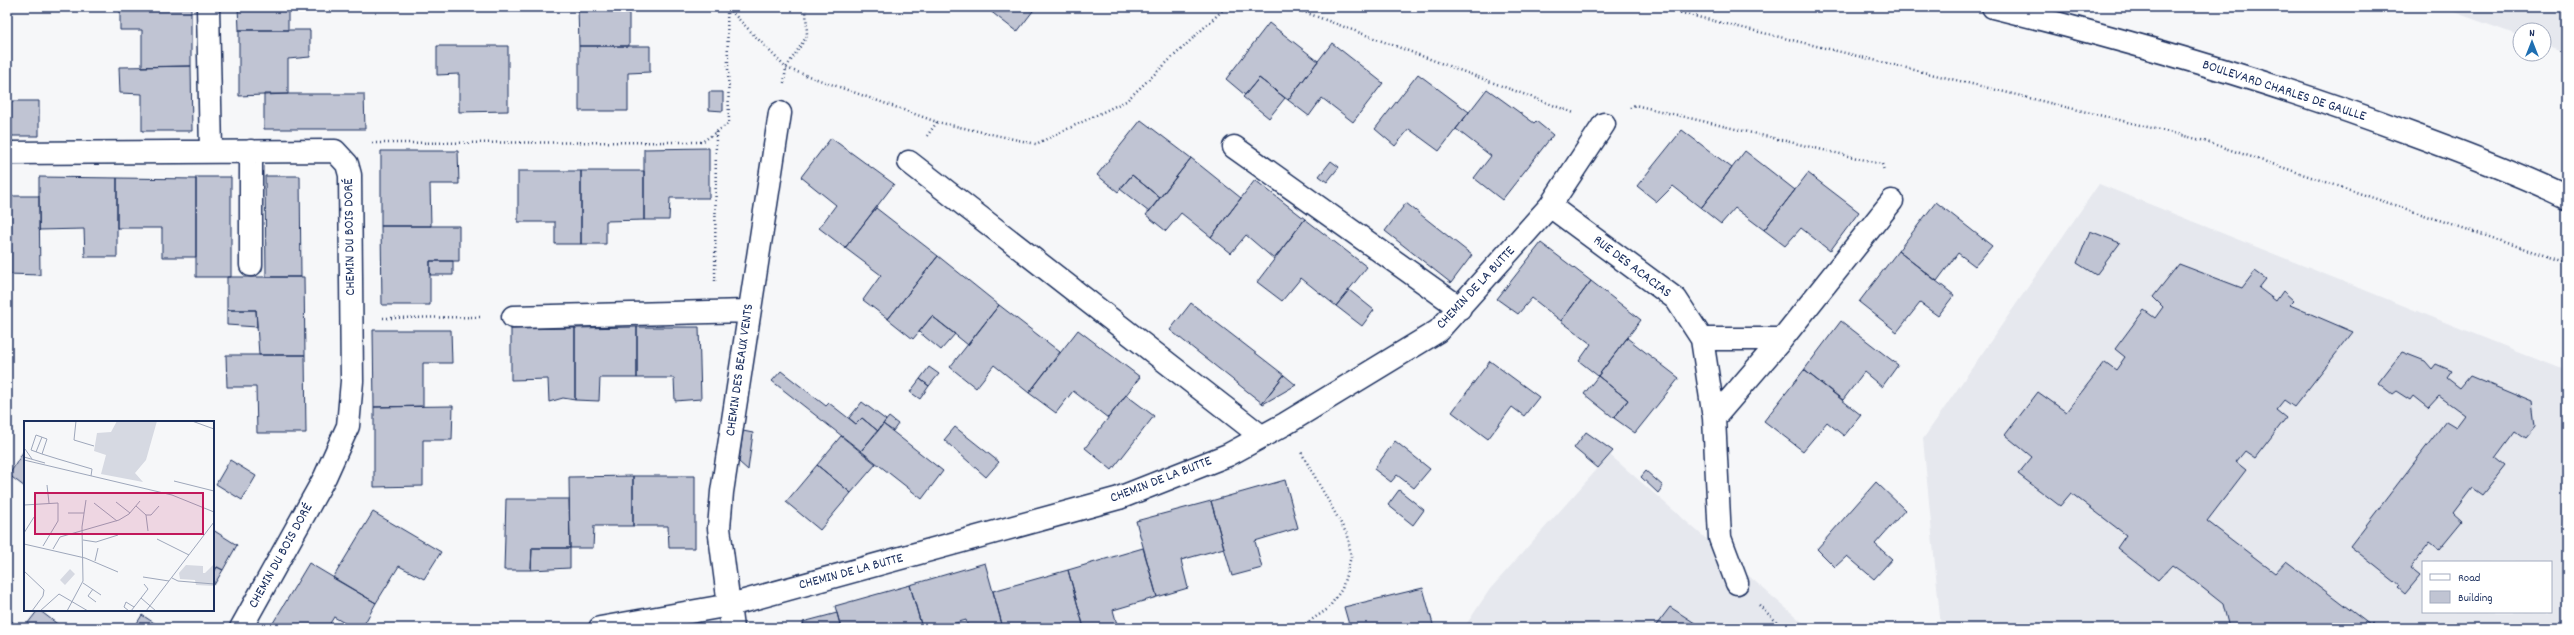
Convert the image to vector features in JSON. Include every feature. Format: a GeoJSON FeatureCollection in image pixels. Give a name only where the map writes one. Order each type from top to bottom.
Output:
{"type":"FeatureCollection","features":[{"type":"Feature","properties":{"kind":"street"},"geometry":{"type":"LineString","coordinates":[[208,7],[210,151]]}},
{"type":"Feature","properties":{"kind":"street","name":"BOULEVARD CHARLES DE GAULLE"},"geometry":{"type":"LineString","coordinates":[[1993,7],[2100,34],[2356,113],[2460,152],[2567,197]]}},
{"type":"Feature","properties":{"kind":"street","name":"CHEMIN DES BEAUX VENTS"},"geometry":{"type":"LineString","coordinates":[[732,628],[719,528],[748,311],[780,113]]}},
{"type":"Feature","properties":{"kind":"street","name":"CHEMIN DE LA BUTTE"},"geometry":{"type":"LineString","coordinates":[[600,628],[730,605],[1119,498],[1184,474],[1228,455],[1285,424],[1438,331],[1550,206],[1604,124]]}},
{"type":"Feature","properties":{"kind":"street"},"geometry":{"type":"LineString","coordinates":[[1234,147],[1460,308]]}},
{"type":"Feature","properties":{"kind":"street"},"geometry":{"type":"LineString","coordinates":[[251,151],[251,265]]}},
{"type":"Feature","properties":{"kind":"street"},"geometry":{"type":"LineString","coordinates":[[7,153],[335,151]]}},
{"type":"Feature","properties":{"kind":"street","name":"CHEMIN DU BOIS DORÉ"},"geometry":{"type":"LineString","coordinates":[[241,628],[324,477],[348,426],[352,381],[350,175],[347,164],[335,151]]}},
{"type":"Feature","properties":{"kind":"street"},"geometry":{"type":"LineString","coordinates":[[909,162],[1261,436]]}},
{"type":"Feature","properties":{"kind":"street"},"geometry":{"type":"LineString","coordinates":[[1714,418],[1782,340],[1892,201]]}},
{"type":"Feature","properties":{"kind":"street","name":"RUE DES ACACIAS"},"geometry":{"type":"LineString","coordinates":[[1550,206],[1676,299],[1702,339],[1714,418],[1720,538],[1737,583]]}},
{"type":"Feature","properties":{"kind":"street"},"geometry":{"type":"LineString","coordinates":[[513,317],[748,311]]}},
{"type":"Feature","properties":{"kind":"street"},"geometry":{"type":"LineString","coordinates":[[1702,339],[1782,340]]}},
{"type":"Feature","properties":{"kind":"path"},"geometry":{"type":"LineString","coordinates":[[727,7],[786,68],[937,122],[1036,144],[1126,101],[1226,7]]}},
{"type":"Feature","properties":{"kind":"path"},"geometry":{"type":"LineString","coordinates":[[335,151],[364,144],[702,142],[729,123],[727,7]]}},
{"type":"Feature","properties":{"kind":"path"},"geometry":{"type":"LineString","coordinates":[[786,68],[807,36],[806,7]]}},
{"type":"Feature","properties":{"kind":"path"},"geometry":{"type":"LineString","coordinates":[[1657,7],[2201,140],[2567,263]]}},
{"type":"Feature","properties":{"kind":"path"},"geometry":{"type":"LineString","coordinates":[[909,162],[937,122]]}},
{"type":"Feature","properties":{"kind":"path"},"geometry":{"type":"LineString","coordinates":[[715,311],[716,132]]}},
{"type":"Feature","properties":{"kind":"path"},"geometry":{"type":"LineString","coordinates":[[352,318],[513,317]]}},
{"type":"Feature","properties":{"kind":"path"},"geometry":{"type":"LineString","coordinates":[[1285,424],[1348,536],[1351,557],[1342,588],[1328,609],[1299,628]]}},
{"type":"Feature","properties":{"kind":"shaded area"},"geometry":{"type":"Polygon","coordinates":[[[2440,7],[2567,7],[2567,52],[2552,47],[2552,22],[2512,22],[2512,33],[2440,7]]]}},
{"type":"Feature","properties":{"kind":"shaded area"},"geometry":{"type":"Polygon","coordinates":[[[2099,184],[2562,369],[2567,376],[2567,624],[2564,628],[1941,628],[1923,439],[2099,184]]]}},
{"type":"Feature","properties":{"kind":"shaded area"},"geometry":{"type":"Polygon","coordinates":[[[1610,455],[1809,628],[1464,628],[1490,589],[1610,455]]]}},
{"type":"Feature","properties":{"kind":"building"},"geometry":{"type":"Polygon","coordinates":[[[120,7],[191,7],[191,66],[142,67],[142,30],[120,30],[120,7]]]}},
{"type":"Feature","properties":{"kind":"building"},"geometry":{"type":"Polygon","coordinates":[[[238,7],[288,7],[288,30],[239,30],[238,7]]]}},
{"type":"Feature","properties":{"kind":"building"},"geometry":{"type":"Polygon","coordinates":[[[578,7],[650,7],[650,10],[629,10],[629,46],[579,46],[578,7]]]}},
{"type":"Feature","properties":{"kind":"building"},"geometry":{"type":"Polygon","coordinates":[[[992,7],[1036,7],[1017,32],[989,10],[992,7]]]}},
{"type":"Feature","properties":{"kind":"building"},"geometry":{"type":"Polygon","coordinates":[[[1269,23],[1318,61],[1288,100],[1259,78],[1245,95],[1226,79],[1269,23]]]}},
{"type":"Feature","properties":{"kind":"building"},"geometry":{"type":"Polygon","coordinates":[[[239,30],[310,30],[310,57],[288,59],[288,94],[239,96],[239,30]]]}},
{"type":"Feature","properties":{"kind":"building"},"geometry":{"type":"Polygon","coordinates":[[[1332,43],[1383,83],[1353,122],[1322,98],[1309,116],[1288,100],[1332,43]]]}},
{"type":"Feature","properties":{"kind":"building"},"geometry":{"type":"Polygon","coordinates":[[[437,46],[508,46],[508,111],[459,112],[459,74],[437,75],[437,46]]]}},
{"type":"Feature","properties":{"kind":"building"},"geometry":{"type":"Polygon","coordinates":[[[579,46],[650,46],[650,72],[628,73],[628,111],[579,111],[579,46]]]}},
{"type":"Feature","properties":{"kind":"building"},"geometry":{"type":"Polygon","coordinates":[[[191,66],[192,131],[142,131],[142,94],[120,93],[119,67],[191,66]]]}},
{"type":"Feature","properties":{"kind":"building"},"geometry":{"type":"Polygon","coordinates":[[[1418,74],[1469,112],[1439,151],[1409,129],[1395,146],[1375,129],[1418,74]]]}},
{"type":"Feature","properties":{"kind":"building"},"geometry":{"type":"Polygon","coordinates":[[[1259,78],[1285,98],[1269,118],[1243,97],[1259,78]]]}},
{"type":"Feature","properties":{"kind":"building"},"geometry":{"type":"Polygon","coordinates":[[[1487,89],[1534,123],[1536,121],[1553,135],[1502,200],[1474,178],[1491,156],[1456,129],[1487,89]]]}},
{"type":"Feature","properties":{"kind":"building"},"geometry":{"type":"Polygon","coordinates":[[[709,92],[723,92],[723,111],[709,110],[709,92]]]}},
{"type":"Feature","properties":{"kind":"building"},"geometry":{"type":"Polygon","coordinates":[[[264,94],[364,94],[365,129],[264,129],[264,94]]]}},
{"type":"Feature","properties":{"kind":"building"},"geometry":{"type":"Polygon","coordinates":[[[7,101],[39,101],[39,136],[7,136],[7,101]]]}},
{"type":"Feature","properties":{"kind":"building"},"geometry":{"type":"Polygon","coordinates":[[[1141,120],[1191,158],[1160,198],[1132,175],[1118,192],[1097,175],[1141,120]]]}},
{"type":"Feature","properties":{"kind":"building"},"geometry":{"type":"Polygon","coordinates":[[[1682,130],[1732,168],[1701,208],[1673,186],[1657,202],[1637,186],[1682,130]]]}},
{"type":"Feature","properties":{"kind":"building"},"geometry":{"type":"Polygon","coordinates":[[[831,138],[894,184],[845,248],[819,228],[836,205],[801,177],[831,138]]]}},
{"type":"Feature","properties":{"kind":"building"},"geometry":{"type":"Polygon","coordinates":[[[709,148],[709,198],[670,198],[669,220],[644,220],[644,149],[709,148]]]}},
{"type":"Feature","properties":{"kind":"building"},"geometry":{"type":"Polygon","coordinates":[[[381,151],[458,151],[459,184],[430,184],[431,226],[381,226],[381,151]]]}},
{"type":"Feature","properties":{"kind":"building"},"geometry":{"type":"Polygon","coordinates":[[[1745,151],[1795,190],[1764,230],[1735,208],[1721,224],[1701,208],[1745,151]]]}},
{"type":"Feature","properties":{"kind":"building"},"geometry":{"type":"Polygon","coordinates":[[[1191,158],[1241,198],[1211,237],[1181,213],[1166,231],[1146,215],[1191,158]]]}},
{"type":"Feature","properties":{"kind":"building"},"geometry":{"type":"Polygon","coordinates":[[[1331,161],[1339,167],[1327,182],[1319,176],[1331,161]]]}},
{"type":"Feature","properties":{"kind":"building"},"geometry":{"type":"Polygon","coordinates":[[[518,171],[581,171],[581,244],[555,244],[555,222],[518,222],[518,171]]]}},
{"type":"Feature","properties":{"kind":"building"},"geometry":{"type":"Polygon","coordinates":[[[581,171],[644,171],[644,220],[606,221],[606,244],[581,244],[581,171]]]}},
{"type":"Feature","properties":{"kind":"building"},"geometry":{"type":"Polygon","coordinates":[[[1808,173],[1859,212],[1830,251],[1801,228],[1785,246],[1764,230],[1808,173]]]}},
{"type":"Feature","properties":{"kind":"building"},"geometry":{"type":"Polygon","coordinates":[[[1132,175],[1160,198],[1149,212],[1120,189],[1132,175]]]}},
{"type":"Feature","properties":{"kind":"building"},"geometry":{"type":"Polygon","coordinates":[[[265,176],[300,176],[301,277],[266,277],[265,176]]]}},
{"type":"Feature","properties":{"kind":"building"},"geometry":{"type":"Polygon","coordinates":[[[39,177],[117,178],[117,257],[85,257],[84,229],[39,230],[39,177]]]}},
{"type":"Feature","properties":{"kind":"building"},"geometry":{"type":"Polygon","coordinates":[[[196,177],[231,177],[231,277],[196,277],[196,177]]]}},
{"type":"Feature","properties":{"kind":"building"},"geometry":{"type":"Polygon","coordinates":[[[117,178],[196,179],[196,257],[162,257],[162,228],[117,228],[117,178]]]}},
{"type":"Feature","properties":{"kind":"building"},"geometry":{"type":"Polygon","coordinates":[[[1255,180],[1305,219],[1274,259],[1246,235],[1231,253],[1211,237],[1255,180]]]}},
{"type":"Feature","properties":{"kind":"building"},"geometry":{"type":"Polygon","coordinates":[[[7,196],[39,196],[40,275],[7,274],[7,196]]]}},
{"type":"Feature","properties":{"kind":"building"},"geometry":{"type":"Polygon","coordinates":[[[1936,202],[1992,246],[1975,266],[1958,253],[1937,281],[1898,251],[1936,202]]]}},
{"type":"Feature","properties":{"kind":"building"},"geometry":{"type":"Polygon","coordinates":[[[1406,203],[1472,255],[1451,283],[1385,231],[1406,203]]]}},
{"type":"Feature","properties":{"kind":"building"},"geometry":{"type":"Polygon","coordinates":[[[876,208],[938,256],[888,319],[863,300],[881,275],[845,248],[876,208]]]}},
{"type":"Feature","properties":{"kind":"building"},"geometry":{"type":"Polygon","coordinates":[[[1305,219],[1367,267],[1336,306],[1301,278],[1282,301],[1257,282],[1305,219]]]}},
{"type":"Feature","properties":{"kind":"building"},"geometry":{"type":"Polygon","coordinates":[[[381,226],[459,226],[459,261],[430,261],[430,305],[382,305],[381,226]]]}},
{"type":"Feature","properties":{"kind":"building"},"geometry":{"type":"Polygon","coordinates":[[[2090,231],[2120,243],[2096,275],[2077,263],[2090,231]]]}},
{"type":"Feature","properties":{"kind":"building"},"geometry":{"type":"Polygon","coordinates":[[[1541,243],[1591,281],[1561,321],[1532,298],[1518,314],[1497,299],[1541,243]]]}},
{"type":"Feature","properties":{"kind":"building"},"geometry":{"type":"Polygon","coordinates":[[[1898,251],[1954,295],[1938,316],[1920,303],[1897,332],[1859,302],[1898,251]]]}},
{"type":"Feature","properties":{"kind":"building"},"geometry":{"type":"Polygon","coordinates":[[[938,256],[999,305],[968,345],[932,316],[913,339],[888,319],[938,256]]]}},
{"type":"Feature","properties":{"kind":"building"},"geometry":{"type":"Polygon","coordinates":[[[430,261],[453,261],[453,275],[430,275],[430,261]]]}},
{"type":"Feature","properties":{"kind":"building"},"geometry":{"type":"Polygon","coordinates":[[[2179,264],[2242,288],[2255,271],[2266,279],[2259,288],[2276,301],[2283,291],[2294,301],[2290,305],[2353,332],[2294,407],[2284,400],[2276,410],[2286,418],[2255,458],[2245,451],[2236,462],[2246,470],[2207,521],[2275,573],[2286,561],[2370,625],[2372,623],[2378,628],[2229,628],[2223,604],[2189,577],[2172,565],[2158,580],[2117,548],[2126,535],[2071,493],[2060,506],[2018,474],[2032,457],[2005,435],[2038,392],[2066,412],[2105,362],[2116,370],[2125,357],[2115,349],[2144,310],[2155,318],[2163,307],[2153,297],[2179,264]]]}},
{"type":"Feature","properties":{"kind":"building"},"geometry":{"type":"Polygon","coordinates":[[[227,277],[304,277],[305,355],[259,355],[256,310],[227,310],[227,277]]]}},
{"type":"Feature","properties":{"kind":"building"},"geometry":{"type":"Polygon","coordinates":[[[1591,281],[1641,320],[1598,376],[1579,361],[1591,344],[1561,321],[1591,281]]]}},
{"type":"Feature","properties":{"kind":"building"},"geometry":{"type":"Polygon","coordinates":[[[1349,290],[1374,310],[1362,326],[1336,306],[1349,290]]]}},
{"type":"Feature","properties":{"kind":"building"},"geometry":{"type":"Polygon","coordinates":[[[1191,303],[1284,375],[1262,403],[1170,330],[1191,303]]]}},
{"type":"Feature","properties":{"kind":"building"},"geometry":{"type":"Polygon","coordinates":[[[999,305],[1060,352],[1029,393],[994,365],[976,388],[950,367],[999,305]]]}},
{"type":"Feature","properties":{"kind":"building"},"geometry":{"type":"Polygon","coordinates":[[[227,310],[256,310],[257,327],[227,325],[227,310]]]}},
{"type":"Feature","properties":{"kind":"building"},"geometry":{"type":"Polygon","coordinates":[[[932,316],[955,334],[941,350],[919,332],[932,316]]]}},
{"type":"Feature","properties":{"kind":"building"},"geometry":{"type":"Polygon","coordinates":[[[1841,321],[1898,365],[1882,387],[1864,372],[1843,400],[1804,370],[1841,321]]]}},
{"type":"Feature","properties":{"kind":"building"},"geometry":{"type":"Polygon","coordinates":[[[637,327],[699,327],[701,399],[675,401],[674,378],[637,378],[637,327]]]}},
{"type":"Feature","properties":{"kind":"building"},"geometry":{"type":"Polygon","coordinates":[[[637,327],[637,378],[600,378],[599,401],[575,400],[575,328],[637,327]]]}},
{"type":"Feature","properties":{"kind":"building"},"geometry":{"type":"Polygon","coordinates":[[[575,328],[575,400],[563,398],[549,402],[548,379],[511,380],[511,329],[575,328]]]}},
{"type":"Feature","properties":{"kind":"building"},"geometry":{"type":"Polygon","coordinates":[[[373,330],[451,330],[452,363],[423,363],[423,406],[374,407],[373,330]]]}},
{"type":"Feature","properties":{"kind":"building"},"geometry":{"type":"Polygon","coordinates":[[[1078,330],[1140,377],[1108,418],[1073,391],[1056,413],[1029,393],[1078,330]]]}},
{"type":"Feature","properties":{"kind":"building"},"geometry":{"type":"Polygon","coordinates":[[[1627,338],[1679,378],[1635,433],[1614,418],[1628,400],[1598,376],[1627,338]]]}},
{"type":"Feature","properties":{"kind":"building"},"geometry":{"type":"Polygon","coordinates":[[[2402,352],[2425,361],[2432,369],[2436,364],[2452,371],[2447,378],[2460,388],[2470,376],[2532,402],[2535,426],[2525,438],[2515,431],[2495,458],[2505,466],[2482,495],[2472,488],[2453,513],[2462,521],[2439,549],[2430,542],[2410,568],[2420,576],[2405,594],[2398,588],[2400,586],[2350,546],[2446,421],[2456,427],[2465,415],[2439,396],[2428,408],[2413,396],[2410,400],[2396,391],[2392,394],[2378,383],[2402,352]]]}},
{"type":"Feature","properties":{"kind":"building"},"geometry":{"type":"Polygon","coordinates":[[[226,355],[305,355],[306,433],[257,433],[256,387],[227,387],[226,355]]]}},
{"type":"Feature","properties":{"kind":"building"},"geometry":{"type":"Polygon","coordinates":[[[1490,361],[1539,397],[1524,416],[1512,407],[1488,439],[1452,412],[1490,361]]]}},
{"type":"Feature","properties":{"kind":"building"},"geometry":{"type":"Polygon","coordinates":[[[929,367],[939,374],[929,386],[920,379],[929,367]]]}},
{"type":"Feature","properties":{"kind":"building"},"geometry":{"type":"Polygon","coordinates":[[[1804,370],[1861,415],[1844,436],[1827,422],[1803,451],[1764,421],[1804,370]]]}},
{"type":"Feature","properties":{"kind":"building"},"geometry":{"type":"Polygon","coordinates":[[[781,371],[826,406],[829,403],[856,424],[862,418],[878,431],[861,451],[772,381],[781,371]]]}},
{"type":"Feature","properties":{"kind":"building"},"geometry":{"type":"Polygon","coordinates":[[[1284,375],[1296,385],[1263,404],[1262,403],[1284,375]]]}},
{"type":"Feature","properties":{"kind":"building"},"geometry":{"type":"Polygon","coordinates":[[[1598,376],[1628,400],[1614,418],[1584,394],[1598,376]]]}},
{"type":"Feature","properties":{"kind":"building"},"geometry":{"type":"Polygon","coordinates":[[[920,379],[929,386],[920,399],[910,392],[920,379]]]}},
{"type":"Feature","properties":{"kind":"building"},"geometry":{"type":"Polygon","coordinates":[[[1126,395],[1154,416],[1112,470],[1085,448],[1126,395]]]}},
{"type":"Feature","properties":{"kind":"building"},"geometry":{"type":"Polygon","coordinates":[[[862,402],[886,420],[878,431],[862,418],[856,424],[849,418],[862,402]]]}},
{"type":"Feature","properties":{"kind":"building"},"geometry":{"type":"Polygon","coordinates":[[[453,406],[452,440],[423,440],[423,486],[374,487],[374,407],[453,406]]]}},
{"type":"Feature","properties":{"kind":"building"},"geometry":{"type":"Polygon","coordinates":[[[889,417],[898,424],[893,431],[883,424],[889,417]]]}},
{"type":"Feature","properties":{"kind":"building"},"geometry":{"type":"Polygon","coordinates":[[[883,424],[943,471],[922,499],[861,451],[883,424]]]}},
{"type":"Feature","properties":{"kind":"building"},"geometry":{"type":"Polygon","coordinates":[[[955,427],[999,462],[986,477],[944,440],[955,427]]]}},
{"type":"Feature","properties":{"kind":"building"},"geometry":{"type":"Polygon","coordinates":[[[743,431],[753,433],[748,470],[739,462],[743,431]]]}},
{"type":"Feature","properties":{"kind":"building"},"geometry":{"type":"Polygon","coordinates":[[[1586,432],[1613,451],[1598,468],[1574,448],[1586,432]]]}},
{"type":"Feature","properties":{"kind":"building"},"geometry":{"type":"Polygon","coordinates":[[[841,436],[876,464],[851,493],[817,465],[841,436]]]}},
{"type":"Feature","properties":{"kind":"building"},"geometry":{"type":"Polygon","coordinates":[[[1395,441],[1430,469],[1414,488],[1397,475],[1391,482],[1374,469],[1395,441]]]}},
{"type":"Feature","properties":{"kind":"building"},"geometry":{"type":"Polygon","coordinates":[[[24,451],[24,486],[9,475],[24,451]]]}},
{"type":"Feature","properties":{"kind":"building"},"geometry":{"type":"Polygon","coordinates":[[[230,460],[256,476],[242,500],[216,484],[230,460]]]}},
{"type":"Feature","properties":{"kind":"building"},"geometry":{"type":"Polygon","coordinates":[[[817,465],[851,493],[820,530],[786,502],[817,465]]]}},
{"type":"Feature","properties":{"kind":"building"},"geometry":{"type":"Polygon","coordinates":[[[1646,471],[1663,486],[1658,493],[1641,477],[1646,471]]]}},
{"type":"Feature","properties":{"kind":"building"},"geometry":{"type":"Polygon","coordinates":[[[633,476],[695,476],[695,548],[669,548],[668,526],[633,526],[633,476]]]}},
{"type":"Feature","properties":{"kind":"building"},"geometry":{"type":"Polygon","coordinates":[[[633,476],[633,526],[594,526],[593,548],[570,548],[569,477],[633,476]]]}},
{"type":"Feature","properties":{"kind":"building"},"geometry":{"type":"Polygon","coordinates":[[[1285,480],[1298,528],[1255,541],[1262,568],[1232,576],[1211,501],[1285,480]]]}},
{"type":"Feature","properties":{"kind":"building"},"geometry":{"type":"Polygon","coordinates":[[[1876,482],[1905,510],[1875,544],[1892,559],[1874,579],[1847,556],[1835,567],[1817,549],[1876,482]]]}},
{"type":"Feature","properties":{"kind":"building"},"geometry":{"type":"Polygon","coordinates":[[[1399,490],[1424,510],[1413,525],[1388,505],[1399,490]]]}},
{"type":"Feature","properties":{"kind":"building"},"geometry":{"type":"Polygon","coordinates":[[[506,499],[569,499],[570,548],[532,548],[531,570],[504,570],[506,499]]]}},
{"type":"Feature","properties":{"kind":"building"},"geometry":{"type":"Polygon","coordinates":[[[1211,501],[1224,548],[1181,560],[1188,588],[1157,597],[1136,521],[1211,501]]]}},
{"type":"Feature","properties":{"kind":"building"},"geometry":{"type":"Polygon","coordinates":[[[373,512],[441,552],[424,579],[399,566],[376,603],[333,578],[373,512]]]}},
{"type":"Feature","properties":{"kind":"building"},"geometry":{"type":"Polygon","coordinates":[[[214,531],[237,545],[223,570],[217,567],[214,572],[214,531]]]}},
{"type":"Feature","properties":{"kind":"building"},"geometry":{"type":"Polygon","coordinates":[[[532,548],[570,548],[570,568],[531,570],[532,548]]]}},
{"type":"Feature","properties":{"kind":"building"},"geometry":{"type":"Polygon","coordinates":[[[1143,548],[1157,597],[1113,610],[1118,628],[1084,628],[1068,570],[1143,548]]]}},
{"type":"Feature","properties":{"kind":"building"},"geometry":{"type":"Polygon","coordinates":[[[309,563],[376,603],[362,628],[353,628],[334,617],[327,628],[270,628],[309,563]]]}},
{"type":"Feature","properties":{"kind":"building"},"geometry":{"type":"Polygon","coordinates":[[[985,563],[1003,628],[968,628],[966,620],[938,628],[922,628],[910,585],[985,563]]]}},
{"type":"Feature","properties":{"kind":"building"},"geometry":{"type":"Polygon","coordinates":[[[217,567],[223,570],[214,585],[214,572],[217,567]]]}},
{"type":"Feature","properties":{"kind":"building"},"geometry":{"type":"Polygon","coordinates":[[[1068,570],[1084,628],[1003,628],[993,591],[1068,570]]]}},
{"type":"Feature","properties":{"kind":"building"},"geometry":{"type":"Polygon","coordinates":[[[910,585],[922,628],[841,628],[835,606],[910,585]]]}},
{"type":"Feature","properties":{"kind":"building"},"geometry":{"type":"Polygon","coordinates":[[[1423,588],[1434,628],[1350,628],[1344,607],[1423,588]]]}},
{"type":"Feature","properties":{"kind":"building"},"geometry":{"type":"Polygon","coordinates":[[[1670,607],[1701,627],[1654,628],[1670,607]]]}},
{"type":"Feature","properties":{"kind":"building"},"geometry":{"type":"Polygon","coordinates":[[[37,611],[40,611],[60,626],[59,628],[24,628],[37,611]]]}},
{"type":"Feature","properties":{"kind":"building"},"geometry":{"type":"Polygon","coordinates":[[[837,613],[841,628],[805,628],[803,622],[837,613]]]}},
{"type":"Feature","properties":{"kind":"building"},"geometry":{"type":"Polygon","coordinates":[[[142,615],[162,628],[134,628],[142,615]]]}},
{"type":"Feature","properties":{"kind":"building"},"geometry":{"type":"Polygon","coordinates":[[[7,618],[21,628],[7,628],[7,618]]]}}]}
